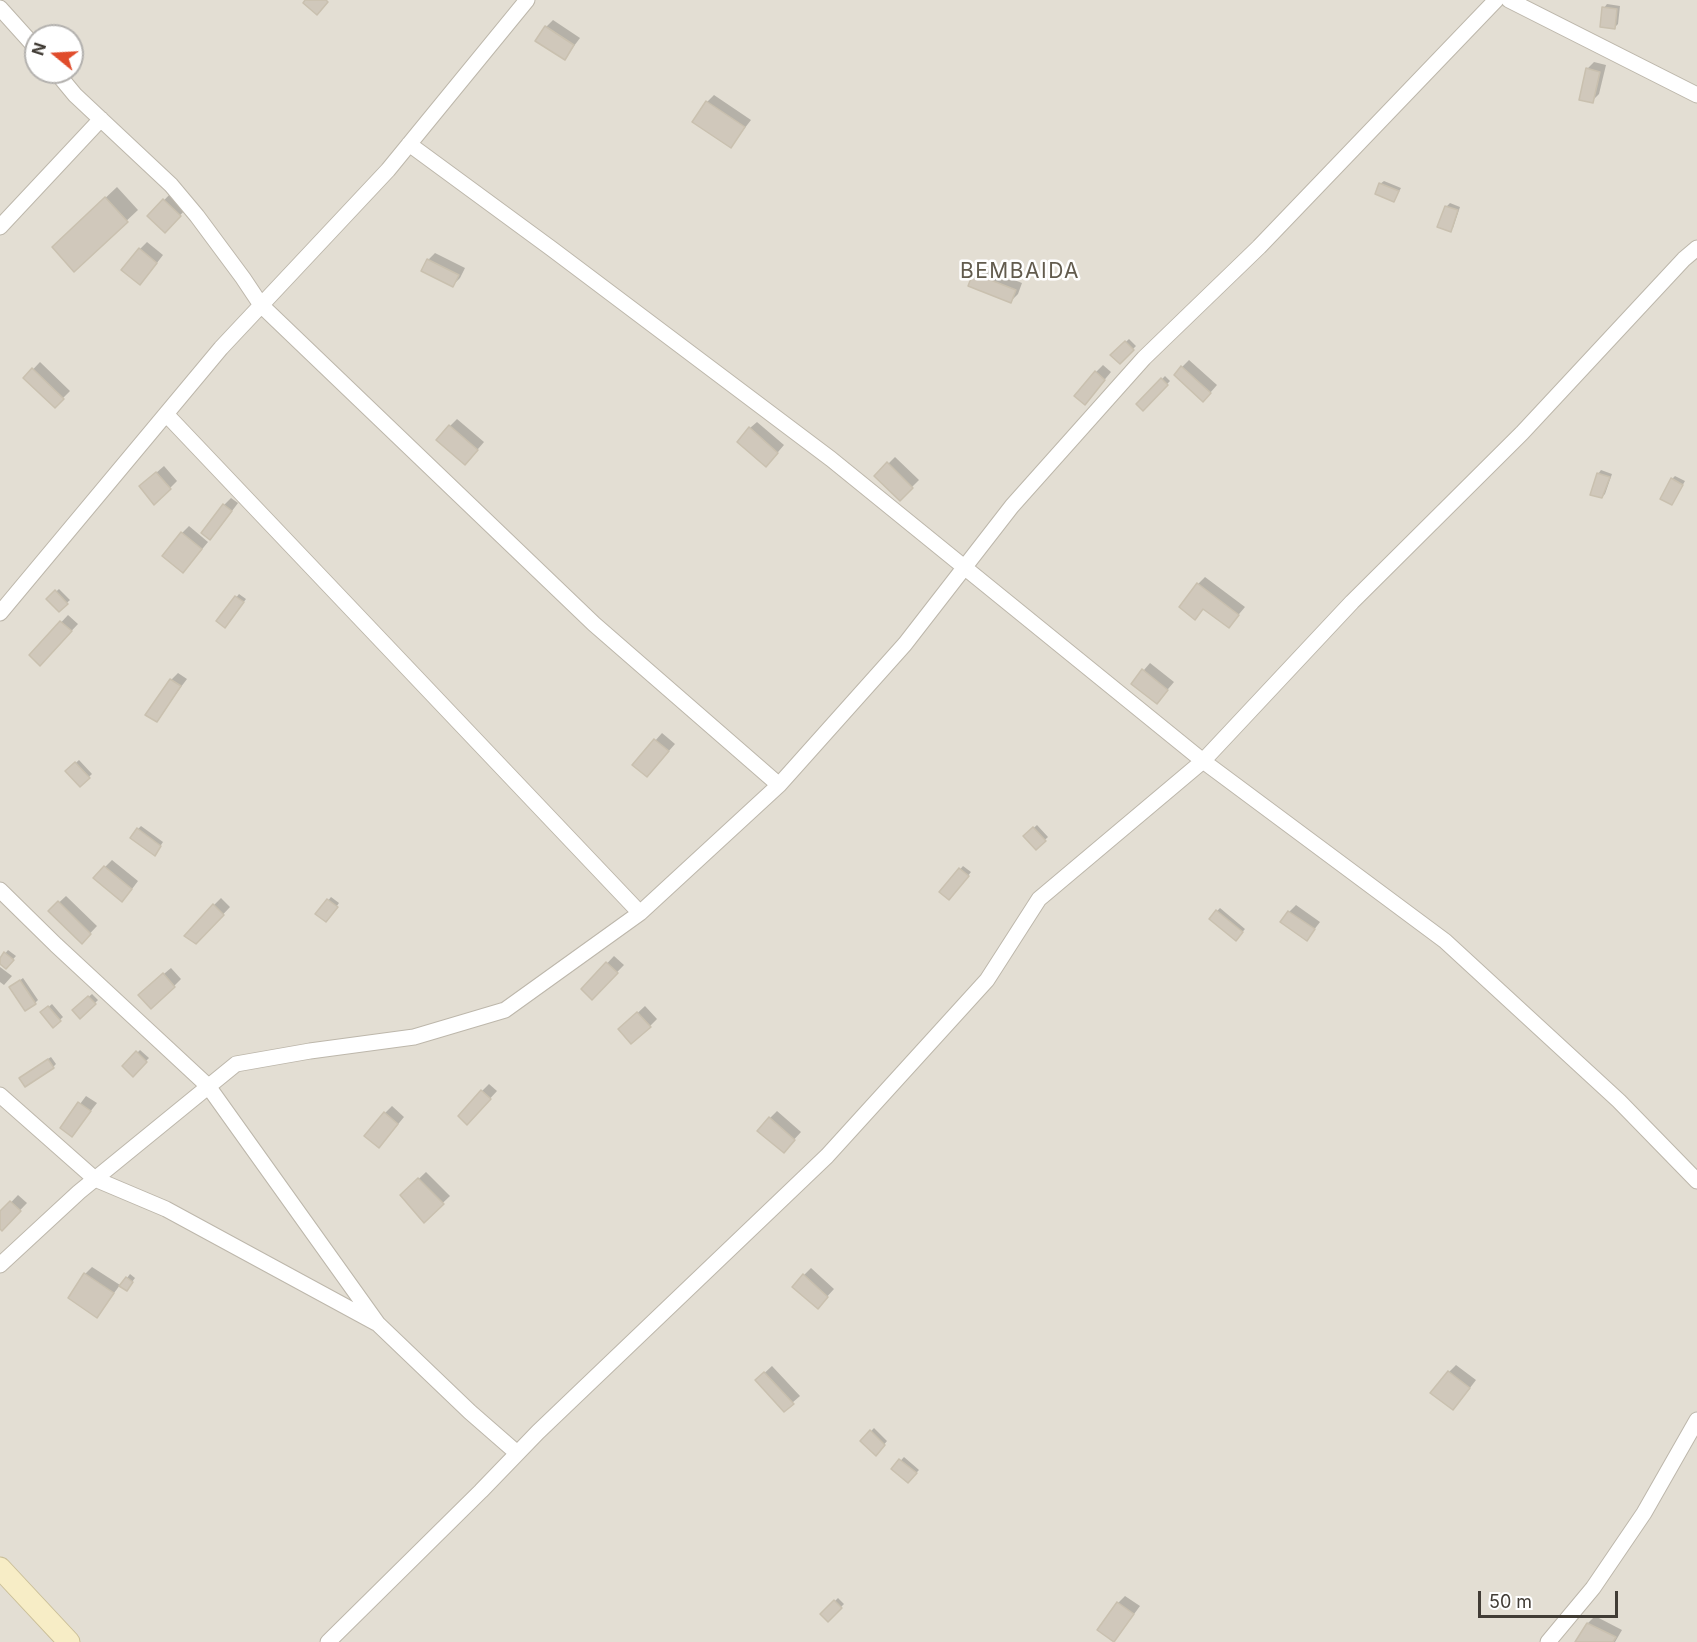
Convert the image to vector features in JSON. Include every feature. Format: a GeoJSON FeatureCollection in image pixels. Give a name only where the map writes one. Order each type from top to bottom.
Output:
{"type":"FeatureCollection","features":[{"type":"Feature","properties":{"kind":"street"},"geometry":{"type":"LineString","coordinates":[[0,613],[221,348],[380,178],[527,0]]}},
{"type":"Feature","properties":{"kind":"street"},"geometry":{"type":"LineString","coordinates":[[0,1265],[95,1179],[236,1064],[414,1037],[505,1010],[640,913],[778,785],[905,644],[1012,506],[1144,358],[1297,208],[1496,0]]}},
{"type":"Feature","properties":{"kind":"street"},"geometry":{"type":"LineString","coordinates":[[1509,0],[1697,95]]}},
{"type":"Feature","properties":{"kind":"street"},"geometry":{"type":"LineString","coordinates":[[0,8],[24,35]]}},
{"type":"Feature","properties":{"kind":"street"},"geometry":{"type":"LineString","coordinates":[[66,84],[171,185],[237,269],[261,305],[594,624],[778,785]]}},
{"type":"Feature","properties":{"kind":"street"},"geometry":{"type":"LineString","coordinates":[[0,227],[101,119]]}},
{"type":"Feature","properties":{"kind":"street"},"geometry":{"type":"LineString","coordinates":[[409,144],[803,438],[1203,761],[1445,941],[1619,1101],[1697,1182]]}},
{"type":"Feature","properties":{"kind":"street"},"geometry":{"type":"LineString","coordinates":[[328,1642],[517,1453],[827,1156],[987,980],[1039,899],[1203,761],[1352,602],[1522,433],[1684,259],[1697,248]]}},
{"type":"Feature","properties":{"kind":"street"},"geometry":{"type":"LineString","coordinates":[[166,414],[640,913]]}},
{"type":"Feature","properties":{"kind":"street"},"geometry":{"type":"LineString","coordinates":[[0,890],[208,1086],[378,1324],[470,1412],[517,1453]]}},
{"type":"Feature","properties":{"kind":"street"},"geometry":{"type":"LineString","coordinates":[[0,1095],[95,1179],[166,1209],[378,1324]]}},
{"type":"Feature","properties":{"kind":"street"},"geometry":{"type":"LineString","coordinates":[[1548,1642],[1593,1588],[1637,1522],[1697,1420]]}},
{"type":"Feature","properties":{"kind":"street"},"geometry":{"type":"LineString","coordinates":[[0,1568],[69,1642]]}},
{"type":"Feature","properties":{"kind":"shaded area"},"geometry":{"type":"Polygon","coordinates":[[[0,0],[1697,0],[1697,1642],[0,1642],[0,0]]]}},
{"type":"Feature","properties":{"kind":"building"},"geometry":{"type":"Polygon","coordinates":[[[305,0],[326,0],[328,2],[317,15],[303,3],[305,0]]]}},
{"type":"Feature","properties":{"kind":"building"},"geometry":{"type":"Polygon","coordinates":[[[1602,7],[1617,9],[1615,29],[1600,27],[1602,7]]]}},
{"type":"Feature","properties":{"kind":"building"},"geometry":{"type":"Polygon","coordinates":[[[545,26],[574,45],[565,60],[535,41],[545,26]]]}},
{"type":"Feature","properties":{"kind":"building"},"geometry":{"type":"Polygon","coordinates":[[[1586,68],[1600,72],[1593,103],[1579,100],[1586,68]]]}},
{"type":"Feature","properties":{"kind":"building"},"geometry":{"type":"Polygon","coordinates":[[[706,101],[745,127],[731,148],[692,122],[706,101]]]}},
{"type":"Feature","properties":{"kind":"building"},"geometry":{"type":"Polygon","coordinates":[[[1379,183],[1399,191],[1394,202],[1375,194],[1379,183]]]}},
{"type":"Feature","properties":{"kind":"building"},"geometry":{"type":"Polygon","coordinates":[[[105,197],[128,222],[74,272],[52,247],[105,197]]]}},
{"type":"Feature","properties":{"kind":"building"},"geometry":{"type":"Polygon","coordinates":[[[163,199],[181,216],[165,233],[147,216],[163,199]]]}},
{"type":"Feature","properties":{"kind":"building"},"geometry":{"type":"Polygon","coordinates":[[[1445,206],[1458,210],[1451,232],[1437,227],[1445,206]]]}},
{"type":"Feature","properties":{"kind":"building"},"geometry":{"type":"Polygon","coordinates":[[[139,248],[157,263],[140,285],[121,270],[139,248]]]}},
{"type":"Feature","properties":{"kind":"building"},"geometry":{"type":"Polygon","coordinates":[[[427,259],[459,275],[453,287],[421,271],[427,259]]]}},
{"type":"Feature","properties":{"kind":"building"},"geometry":{"type":"Polygon","coordinates":[[[973,273],[1016,290],[1011,303],[968,286],[973,273]]]}},
{"type":"Feature","properties":{"kind":"building"},"geometry":{"type":"Polygon","coordinates":[[[1125,341],[1134,350],[1120,364],[1110,355],[1125,341]]]}},
{"type":"Feature","properties":{"kind":"building"},"geometry":{"type":"Polygon","coordinates":[[[1181,366],[1211,393],[1203,402],[1174,375],[1181,366]]]}},
{"type":"Feature","properties":{"kind":"building"},"geometry":{"type":"Polygon","coordinates":[[[32,368],[64,399],[55,408],[23,378],[32,368]]]}},
{"type":"Feature","properties":{"kind":"building"},"geometry":{"type":"Polygon","coordinates":[[[1095,371],[1105,380],[1085,405],[1074,396],[1095,371]]]}},
{"type":"Feature","properties":{"kind":"building"},"geometry":{"type":"Polygon","coordinates":[[[1161,378],[1168,385],[1143,411],[1136,404],[1161,378]]]}},
{"type":"Feature","properties":{"kind":"building"},"geometry":{"type":"Polygon","coordinates":[[[449,425],[478,450],[465,465],[436,440],[449,425]]]}},
{"type":"Feature","properties":{"kind":"building"},"geometry":{"type":"Polygon","coordinates":[[[749,427],[778,453],[766,467],[737,442],[749,427]]]}},
{"type":"Feature","properties":{"kind":"building"},"geometry":{"type":"Polygon","coordinates":[[[887,462],[913,488],[900,501],[874,476],[887,462]]]}},
{"type":"Feature","properties":{"kind":"building"},"geometry":{"type":"Polygon","coordinates":[[[156,472],[171,489],[154,505],[139,486],[156,472]]]}},
{"type":"Feature","properties":{"kind":"building"},"geometry":{"type":"Polygon","coordinates":[[[1597,473],[1610,477],[1602,498],[1590,495],[1597,473]]]}},
{"type":"Feature","properties":{"kind":"building"},"geometry":{"type":"Polygon","coordinates":[[[1671,478],[1683,485],[1672,505],[1660,499],[1671,478]]]}},
{"type":"Feature","properties":{"kind":"building"},"geometry":{"type":"Polygon","coordinates":[[[223,504],[232,511],[210,540],[201,533],[223,504]]]}},
{"type":"Feature","properties":{"kind":"building"},"geometry":{"type":"Polygon","coordinates":[[[181,532],[202,549],[183,573],[162,556],[181,532]]]}},
{"type":"Feature","properties":{"kind":"building"},"geometry":{"type":"Polygon","coordinates":[[[1197,583],[1239,615],[1229,628],[1203,609],[1195,620],[1179,607],[1197,583]]]}},
{"type":"Feature","properties":{"kind":"building"},"geometry":{"type":"Polygon","coordinates":[[[55,590],[68,604],[59,612],[46,599],[55,590]]]}},
{"type":"Feature","properties":{"kind":"building"},"geometry":{"type":"Polygon","coordinates":[[[235,596],[244,602],[225,628],[216,621],[235,596]]]}},
{"type":"Feature","properties":{"kind":"building"},"geometry":{"type":"Polygon","coordinates":[[[60,621],[72,631],[40,666],[29,655],[60,621]]]}},
{"type":"Feature","properties":{"kind":"building"},"geometry":{"type":"Polygon","coordinates":[[[1142,669],[1168,690],[1157,704],[1131,684],[1142,669]]]}},
{"type":"Feature","properties":{"kind":"building"},"geometry":{"type":"Polygon","coordinates":[[[170,679],[181,686],[157,722],[145,715],[170,679]]]}},
{"type":"Feature","properties":{"kind":"building"},"geometry":{"type":"Polygon","coordinates":[[[654,739],[669,751],[647,777],[632,765],[654,739]]]}},
{"type":"Feature","properties":{"kind":"building"},"geometry":{"type":"Polygon","coordinates":[[[75,762],[90,778],[80,787],[65,771],[75,762]]]}},
{"type":"Feature","properties":{"kind":"building"},"geometry":{"type":"Polygon","coordinates":[[[1033,827],[1046,841],[1036,850],[1023,836],[1033,827]]]}},
{"type":"Feature","properties":{"kind":"building"},"geometry":{"type":"Polygon","coordinates":[[[137,828],[161,846],[155,856],[130,838],[137,828]]]}},
{"type":"Feature","properties":{"kind":"building"},"geometry":{"type":"Polygon","coordinates":[[[104,866],[132,889],[122,902],[93,878],[104,866]]]}},
{"type":"Feature","properties":{"kind":"building"},"geometry":{"type":"Polygon","coordinates":[[[959,868],[969,876],[949,900],[939,892],[959,868]]]}},
{"type":"Feature","properties":{"kind":"building"},"geometry":{"type":"Polygon","coordinates":[[[327,899],[338,907],[326,922],[315,914],[327,899]]]}},
{"type":"Feature","properties":{"kind":"building"},"geometry":{"type":"Polygon","coordinates":[[[58,901],[91,934],[82,944],[48,911],[58,901]]]}},
{"type":"Feature","properties":{"kind":"building"},"geometry":{"type":"Polygon","coordinates":[[[213,904],[224,915],[196,944],[184,936],[213,904]]]}},
{"type":"Feature","properties":{"kind":"building"},"geometry":{"type":"Polygon","coordinates":[[[1216,910],[1243,932],[1236,941],[1209,919],[1216,910]]]}},
{"type":"Feature","properties":{"kind":"building"},"geometry":{"type":"Polygon","coordinates":[[[1288,911],[1315,929],[1307,941],[1280,922],[1288,911]]]}},
{"type":"Feature","properties":{"kind":"building"},"geometry":{"type":"Polygon","coordinates":[[[4,952],[14,960],[6,969],[0,964],[0,958],[4,952]]]}},
{"type":"Feature","properties":{"kind":"building"},"geometry":{"type":"Polygon","coordinates":[[[606,962],[618,973],[592,1000],[581,989],[606,962]]]}},
{"type":"Feature","properties":{"kind":"building"},"geometry":{"type":"Polygon","coordinates":[[[163,973],[175,987],[151,1009],[138,995],[163,973]]]}},
{"type":"Feature","properties":{"kind":"building"},"geometry":{"type":"Polygon","coordinates":[[[20,980],[36,1004],[25,1011],[9,987],[20,980]]]}},
{"type":"Feature","properties":{"kind":"building"},"geometry":{"type":"Polygon","coordinates":[[[88,996],[96,1004],[80,1019],[72,1010],[88,996]]]}},
{"type":"Feature","properties":{"kind":"building"},"geometry":{"type":"Polygon","coordinates":[[[48,1006],[61,1021],[53,1028],[40,1012],[48,1006]]]}},
{"type":"Feature","properties":{"kind":"building"},"geometry":{"type":"Polygon","coordinates":[[[637,1012],[651,1027],[631,1044],[618,1029],[637,1012]]]}},
{"type":"Feature","properties":{"kind":"building"},"geometry":{"type":"Polygon","coordinates":[[[136,1051],[147,1062],[133,1077],[122,1066],[136,1051]]]}},
{"type":"Feature","properties":{"kind":"building"},"geometry":{"type":"Polygon","coordinates":[[[48,1059],[54,1068],[25,1087],[19,1078],[48,1059]]]}},
{"type":"Feature","properties":{"kind":"building"},"geometry":{"type":"Polygon","coordinates":[[[481,1090],[491,1099],[467,1125],[458,1116],[481,1090]]]}},
{"type":"Feature","properties":{"kind":"building"},"geometry":{"type":"Polygon","coordinates":[[[78,1102],[91,1111],[72,1137],[60,1128],[78,1102]]]}},
{"type":"Feature","properties":{"kind":"building"},"geometry":{"type":"Polygon","coordinates":[[[384,1112],[398,1124],[379,1148],[364,1136],[384,1112]]]}},
{"type":"Feature","properties":{"kind":"building"},"geometry":{"type":"Polygon","coordinates":[[[769,1117],[795,1140],[784,1153],[757,1131],[769,1117]]]}},
{"type":"Feature","properties":{"kind":"building"},"geometry":{"type":"Polygon","coordinates":[[[418,1178],[444,1204],[424,1223],[400,1195],[418,1178]]]}},
{"type":"Feature","properties":{"kind":"building"},"geometry":{"type":"Polygon","coordinates":[[[10,1201],[21,1211],[2,1231],[0,1211],[10,1201]]]}},
{"type":"Feature","properties":{"kind":"building"},"geometry":{"type":"Polygon","coordinates":[[[84,1273],[114,1293],[97,1318],[68,1298],[84,1273]]]}},
{"type":"Feature","properties":{"kind":"building"},"geometry":{"type":"Polygon","coordinates":[[[803,1274],[828,1297],[818,1309],[792,1287],[803,1274]]]}},
{"type":"Feature","properties":{"kind":"building"},"geometry":{"type":"Polygon","coordinates":[[[126,1277],[133,1282],[127,1291],[119,1286],[126,1277]]]}},
{"type":"Feature","properties":{"kind":"building"},"geometry":{"type":"Polygon","coordinates":[[[1448,1371],[1470,1388],[1453,1410],[1430,1393],[1448,1371]]]}},
{"type":"Feature","properties":{"kind":"building"},"geometry":{"type":"Polygon","coordinates":[[[764,1372],[794,1404],[784,1412],[755,1380],[764,1372]]]}},
{"type":"Feature","properties":{"kind":"building"},"geometry":{"type":"Polygon","coordinates":[[[870,1430],[885,1445],[876,1456],[860,1441],[870,1430]]]}},
{"type":"Feature","properties":{"kind":"building"},"geometry":{"type":"Polygon","coordinates":[[[899,1459],[917,1473],[908,1483],[891,1469],[899,1459]]]}},
{"type":"Feature","properties":{"kind":"building"},"geometry":{"type":"Polygon","coordinates":[[[834,1600],[842,1608],[828,1622],[820,1614],[834,1600]]]}},
{"type":"Feature","properties":{"kind":"building"},"geometry":{"type":"Polygon","coordinates":[[[1117,1602],[1134,1614],[1114,1642],[1097,1630],[1117,1602]]]}},
{"type":"Feature","properties":{"kind":"building"},"geometry":{"type":"Polygon","coordinates":[[[1587,1623],[1616,1637],[1613,1642],[1575,1642],[1587,1623]]]}},
{"type":"Feature","properties":{"kind":"district","name":"BEMBAIDA"},"geometry":{"type":"Point","coordinates":[1020,272]}}]}
